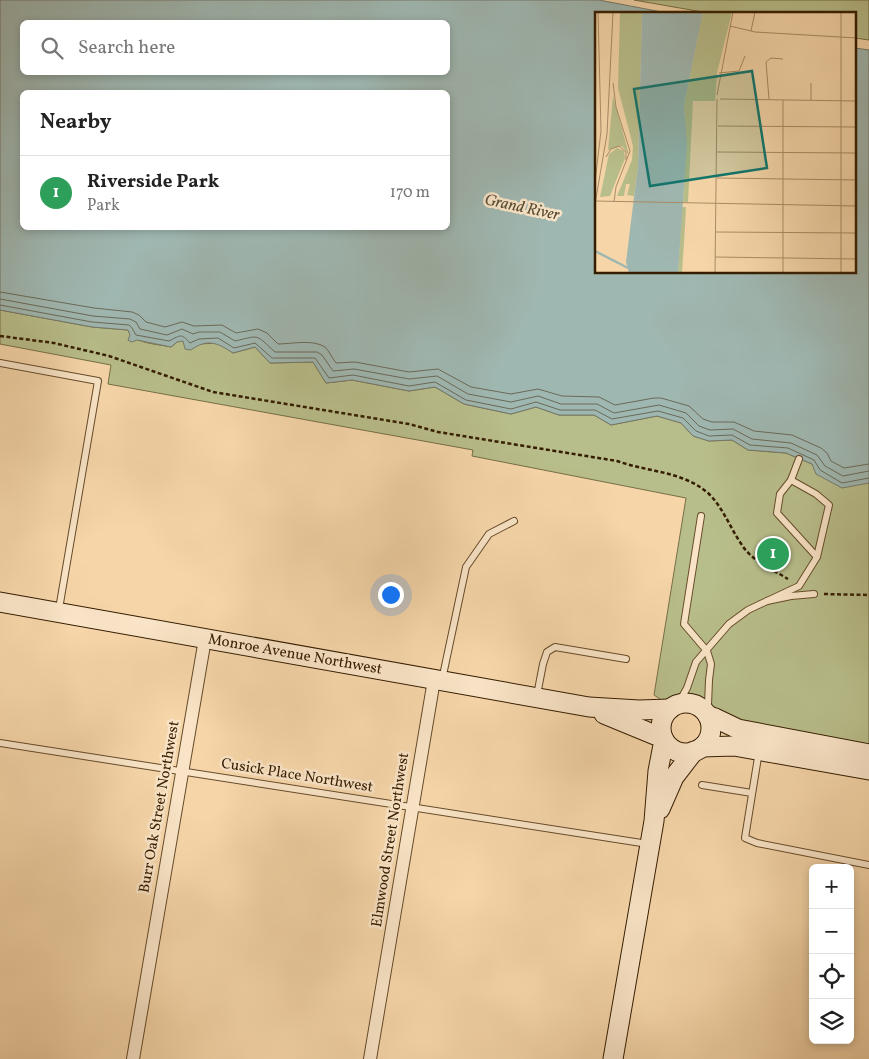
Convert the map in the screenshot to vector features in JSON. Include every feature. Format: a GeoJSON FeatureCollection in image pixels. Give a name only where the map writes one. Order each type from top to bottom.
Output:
{"type":"FeatureCollection","features":[{"type":"Feature","properties":{"kind":"main road","name":"Monroe Avenue Northwest"},"geometry":{"type":"LineString","coordinates":[[0,602],[589,708],[639,710],[674,706]]}},
{"type":"Feature","properties":{"kind":"main road"},"geometry":{"type":"LineString","coordinates":[[613,1059],[654,821],[663,738],[662,721],[665,714],[674,706],[684,703],[696,705],[707,715],[738,729],[760,742],[869,770]]}},
{"type":"Feature","properties":{"kind":"main road","name":"Monroe Avenue Northwest"},"geometry":{"type":"LineString","coordinates":[[589,708],[663,738]]}},
{"type":"Feature","properties":{"kind":"main road"},"geometry":{"type":"LineString","coordinates":[[654,821],[674,777],[709,736],[710,729],[707,715]]}},
{"type":"Feature","properties":{"kind":"main road"},"geometry":{"type":"LineString","coordinates":[[663,738],[674,750],[680,752],[760,742],[869,754]]}},
{"type":"Feature","properties":{"kind":"street","name":"Burr Oak Street Northwest"},"geometry":{"type":"LineString","coordinates":[[133,1059],[205,639]]}},
{"type":"Feature","properties":{"kind":"street","name":"Elmwood Street Northwest"},"geometry":{"type":"LineString","coordinates":[[370,1059],[412,806],[438,681]]}},
{"type":"Feature","properties":{"kind":"lane"},"geometry":{"type":"LineString","coordinates":[[0,363],[98,381],[58,612]]}},
{"type":"Feature","properties":{"kind":"lane"},"geometry":{"type":"LineString","coordinates":[[799,459],[791,480],[780,494],[776,513],[817,557]]}},
{"type":"Feature","properties":{"kind":"lane"},"geometry":{"type":"LineString","coordinates":[[674,706],[687,688],[696,662],[729,624],[748,610],[799,586],[817,557],[829,505],[816,494],[791,480]]}},
{"type":"Feature","properties":{"kind":"lane"},"geometry":{"type":"LineString","coordinates":[[701,516],[684,624],[707,651],[711,664],[707,715]]}},
{"type":"Feature","properties":{"kind":"lane"},"geometry":{"type":"LineString","coordinates":[[438,681],[466,567],[489,534],[514,521]]}},
{"type":"Feature","properties":{"kind":"lane"},"geometry":{"type":"LineString","coordinates":[[767,602],[790,596],[814,594]]}},
{"type":"Feature","properties":{"kind":"lane"},"geometry":{"type":"LineString","coordinates":[[536,698],[547,652],[555,647],[626,658]]}},
{"type":"Feature","properties":{"kind":"lane"},"geometry":{"type":"LineString","coordinates":[[760,742],[745,838],[757,843],[869,865]]}},
{"type":"Feature","properties":{"kind":"lane","name":"Cusick Place Northwest"},"geometry":{"type":"LineString","coordinates":[[0,743],[650,844]]}},
{"type":"Feature","properties":{"kind":"lane"},"geometry":{"type":"LineString","coordinates":[[702,785],[752,793]]}},
{"type":"Feature","properties":{"kind":"path"},"geometry":{"type":"LineString","coordinates":[[0,336],[54,344],[109,356],[213,392],[409,424],[438,432],[617,462],[670,474],[690,481],[708,493],[723,510],[742,546],[754,558],[799,586]]}},
{"type":"Feature","properties":{"kind":"path"},"geometry":{"type":"LineString","coordinates":[[814,594],[869,595]]}},
{"type":"Feature","properties":{"kind":"green space"},"geometry":{"type":"Polygon","coordinates":[[[634,0],[869,0],[869,40],[856,38],[856,12],[703,12],[634,0]]]}},
{"type":"Feature","properties":{"kind":"green space"},"geometry":{"type":"Polygon","coordinates":[[[0,310],[92,327],[128,330],[131,335],[140,341],[171,347],[183,340],[199,344],[218,343],[233,353],[255,347],[270,363],[313,362],[326,383],[352,380],[409,391],[435,387],[464,404],[511,414],[536,407],[559,415],[594,415],[611,425],[657,416],[681,423],[693,436],[709,441],[732,440],[748,450],[786,453],[812,464],[869,483],[869,747],[743,725],[723,715],[719,709],[696,698],[687,697],[660,703],[660,699],[654,695],[686,498],[472,456],[473,450],[108,384],[111,365],[0,344],[0,310]]]}},
{"type":"Feature","properties":{"kind":"water","name":"Grand River"},"geometry":{"type":"Polygon","coordinates":[[[0,0],[599,0],[662,12],[595,12],[595,274],[856,274],[856,48],[869,50],[869,483],[842,488],[816,474],[812,464],[786,453],[748,450],[732,440],[709,441],[693,436],[681,423],[657,416],[611,425],[594,415],[559,415],[536,407],[511,414],[464,404],[435,387],[409,391],[352,380],[326,383],[313,362],[270,363],[255,347],[233,353],[217,344],[207,343],[191,350],[185,349],[183,341],[177,342],[171,347],[137,340],[132,342],[128,340],[130,335],[128,330],[92,327],[0,310],[0,0]]]}},
{"type":"Feature","properties":{"kind":"place","name":"Riverside Park"},"geometry":{"type":"Point","coordinates":[773,554]}}]}
